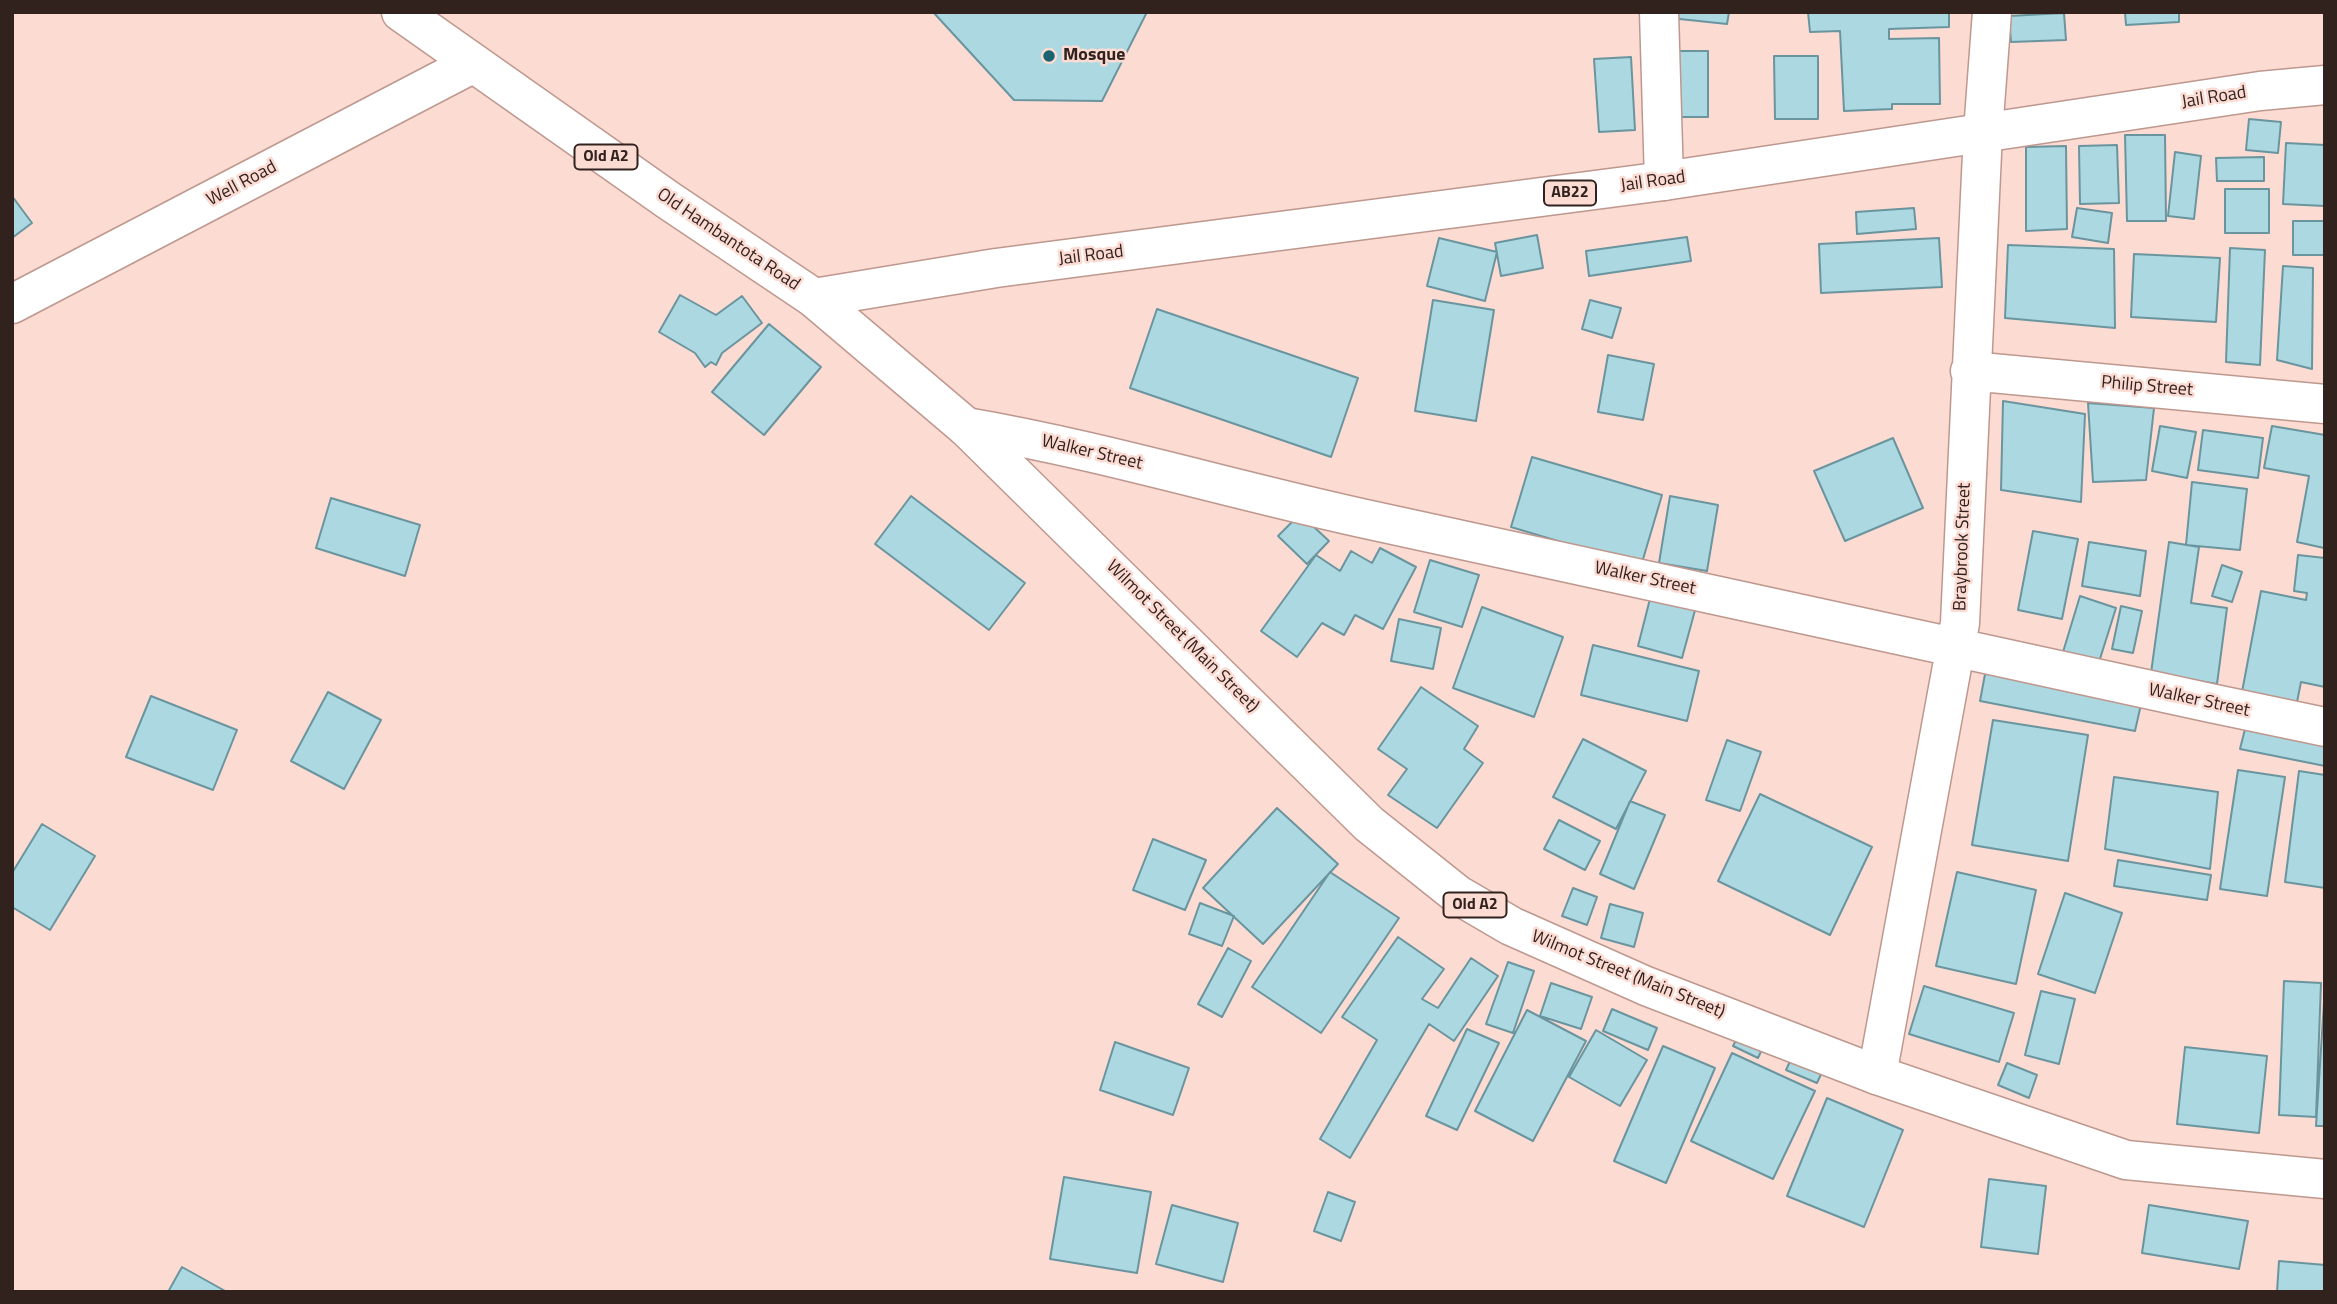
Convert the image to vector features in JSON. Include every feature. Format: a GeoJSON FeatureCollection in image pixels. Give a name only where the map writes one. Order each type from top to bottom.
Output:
{"type":"FeatureCollection","features":[{"type":"Feature","properties":{"kind":"main road","name":"Old Hambantota Road"},"geometry":{"type":"LineString","coordinates":[[401,12],[472,64],[814,298]]}},
{"type":"Feature","properties":{"kind":"main road"},"geometry":{"type":"LineString","coordinates":[[1659,12],[1664,181]]}},
{"type":"Feature","properties":{"kind":"main road","name":"Braybrook Street"},"geometry":{"type":"LineString","coordinates":[[1877,1075],[1960,624],[1970,371],[1992,12]]}},
{"type":"Feature","properties":{"kind":"main road","name":"Well Road"},"geometry":{"type":"LineString","coordinates":[[12,304],[472,64]]}},
{"type":"Feature","properties":{"kind":"main road","name":"Jail Road"},"geometry":{"type":"LineString","coordinates":[[814,298],[996,268],[1664,181],[2260,91],[2325,85]]}},
{"type":"Feature","properties":{"kind":"main road","name":"Wilmot Street (Main Street)"},"geometry":{"type":"LineString","coordinates":[[814,298],[967,427],[1369,824],[1458,895],[1511,926],[1560,950],[1877,1075],[2126,1160],[2325,1179]]}},
{"type":"Feature","properties":{"kind":"main road","name":"Philip Street"},"geometry":{"type":"LineString","coordinates":[[1970,371],[2325,404]]}},
{"type":"Feature","properties":{"kind":"main road","name":"Walker Street"},"geometry":{"type":"LineString","coordinates":[[967,427],[1044,441],[1357,517],[1712,593],[1956,650],[2325,727]]}},
{"type":"Feature","properties":{"kind":"building","name":"Mosque"},"geometry":{"type":"Polygon","coordinates":[[[933,12],[1147,12],[1102,101],[1014,100],[933,12]]]}},
{"type":"Feature","properties":{"kind":"building"},"geometry":{"type":"Polygon","coordinates":[[[1671,12],[1729,12],[1727,24],[1670,18],[1671,12]]]}},
{"type":"Feature","properties":{"kind":"building"},"geometry":{"type":"Polygon","coordinates":[[[1808,12],[1949,12],[1949,27],[1889,29],[1889,39],[1939,38],[1940,104],[1892,104],[1892,109],[1844,111],[1840,31],[1810,32],[1808,12]]]}},
{"type":"Feature","properties":{"kind":"building"},"geometry":{"type":"Polygon","coordinates":[[[2125,12],[2179,12],[2179,22],[2126,25],[2125,12]]]}},
{"type":"Feature","properties":{"kind":"building"},"geometry":{"type":"Polygon","coordinates":[[[2064,13],[2066,40],[2011,42],[2009,16],[2064,13]]]}},
{"type":"Feature","properties":{"kind":"building"},"geometry":{"type":"Polygon","coordinates":[[[1668,51],[1708,51],[1708,117],[1668,117],[1668,51]]]}},
{"type":"Feature","properties":{"kind":"building"},"geometry":{"type":"Polygon","coordinates":[[[1774,56],[1818,56],[1818,119],[1775,119],[1774,56]]]}},
{"type":"Feature","properties":{"kind":"building"},"geometry":{"type":"Polygon","coordinates":[[[1631,57],[1635,130],[1599,132],[1594,59],[1631,57]]]}},
{"type":"Feature","properties":{"kind":"building"},"geometry":{"type":"Polygon","coordinates":[[[2249,119],[2281,122],[2278,153],[2246,150],[2249,119]]]}},
{"type":"Feature","properties":{"kind":"building"},"geometry":{"type":"Polygon","coordinates":[[[2125,135],[2165,135],[2166,221],[2127,221],[2125,135]]]}},
{"type":"Feature","properties":{"kind":"building"},"geometry":{"type":"Polygon","coordinates":[[[2286,143],[2325,145],[2325,206],[2283,204],[2286,143]]]}},
{"type":"Feature","properties":{"kind":"building"},"geometry":{"type":"Polygon","coordinates":[[[2117,145],[2119,203],[2080,204],[2079,146],[2117,145]]]}},
{"type":"Feature","properties":{"kind":"building"},"geometry":{"type":"Polygon","coordinates":[[[2066,146],[2067,229],[2026,231],[2026,147],[2066,146]]]}},
{"type":"Feature","properties":{"kind":"building"},"geometry":{"type":"Polygon","coordinates":[[[2175,152],[2201,156],[2194,219],[2168,216],[2175,152]]]}},
{"type":"Feature","properties":{"kind":"building"},"geometry":{"type":"Polygon","coordinates":[[[2264,157],[2264,181],[2217,181],[2216,158],[2264,157]]]}},
{"type":"Feature","properties":{"kind":"building"},"geometry":{"type":"Polygon","coordinates":[[[2225,189],[2269,189],[2269,233],[2225,233],[2225,189]]]}},
{"type":"Feature","properties":{"kind":"building"},"geometry":{"type":"Polygon","coordinates":[[[12,196],[32,223],[12,238],[12,196]]]}},
{"type":"Feature","properties":{"kind":"building"},"geometry":{"type":"Polygon","coordinates":[[[1914,208],[1916,229],[1857,234],[1856,212],[1914,208]]]}},
{"type":"Feature","properties":{"kind":"building"},"geometry":{"type":"Polygon","coordinates":[[[2077,208],[2112,213],[2108,243],[2072,237],[2077,208]]]}},
{"type":"Feature","properties":{"kind":"building"},"geometry":{"type":"Polygon","coordinates":[[[2293,221],[2325,221],[2325,255],[2293,255],[2293,221]]]}},
{"type":"Feature","properties":{"kind":"building"},"geometry":{"type":"Polygon","coordinates":[[[1537,235],[1543,268],[1501,276],[1495,243],[1537,235]]]}},
{"type":"Feature","properties":{"kind":"building"},"geometry":{"type":"Polygon","coordinates":[[[1687,237],[1691,261],[1589,276],[1586,251],[1687,237]]]}},
{"type":"Feature","properties":{"kind":"building"},"geometry":{"type":"Polygon","coordinates":[[[1439,238],[1497,252],[1485,301],[1427,286],[1439,238]]]}},
{"type":"Feature","properties":{"kind":"building"},"geometry":{"type":"Polygon","coordinates":[[[1939,238],[1942,287],[1821,293],[1819,244],[1939,238]]]}},
{"type":"Feature","properties":{"kind":"building"},"geometry":{"type":"Polygon","coordinates":[[[2008,245],[2114,249],[2115,328],[2005,318],[2008,245]]]}},
{"type":"Feature","properties":{"kind":"building"},"geometry":{"type":"Polygon","coordinates":[[[2230,248],[2265,250],[2260,365],[2226,362],[2230,248]]]}},
{"type":"Feature","properties":{"kind":"building"},"geometry":{"type":"Polygon","coordinates":[[[2134,254],[2220,258],[2216,322],[2131,317],[2134,254]]]}},
{"type":"Feature","properties":{"kind":"building"},"geometry":{"type":"Polygon","coordinates":[[[2283,266],[2313,268],[2312,369],[2277,360],[2283,266]]]}},
{"type":"Feature","properties":{"kind":"building"},"geometry":{"type":"Polygon","coordinates":[[[680,295],[716,315],[742,296],[762,323],[722,353],[716,365],[711,362],[705,367],[695,353],[659,332],[680,295]]]}},
{"type":"Feature","properties":{"kind":"building"},"geometry":{"type":"Polygon","coordinates":[[[1433,300],[1494,310],[1476,421],[1415,411],[1433,300]]]}},
{"type":"Feature","properties":{"kind":"building"},"geometry":{"type":"Polygon","coordinates":[[[1590,300],[1621,308],[1612,338],[1582,329],[1590,300]]]}},
{"type":"Feature","properties":{"kind":"building"},"geometry":{"type":"Polygon","coordinates":[[[1157,309],[1358,378],[1331,457],[1130,388],[1157,309]]]}},
{"type":"Feature","properties":{"kind":"building"},"geometry":{"type":"Polygon","coordinates":[[[769,324],[821,367],[764,435],[712,392],[769,324]]]}},
{"type":"Feature","properties":{"kind":"building"},"geometry":{"type":"Polygon","coordinates":[[[1608,355],[1654,364],[1643,420],[1598,412],[1608,355]]]}},
{"type":"Feature","properties":{"kind":"building"},"geometry":{"type":"Polygon","coordinates":[[[2003,401],[2085,414],[2081,502],[2001,490],[2003,401]]]}},
{"type":"Feature","properties":{"kind":"building"},"geometry":{"type":"Polygon","coordinates":[[[2088,403],[2154,408],[2146,480],[2093,482],[2088,403]]]}},
{"type":"Feature","properties":{"kind":"building"},"geometry":{"type":"Polygon","coordinates":[[[2160,426],[2196,432],[2187,478],[2152,471],[2160,426]]]}},
{"type":"Feature","properties":{"kind":"building"},"geometry":{"type":"Polygon","coordinates":[[[2272,426],[2325,435],[2324,548],[2297,542],[2309,476],[2264,468],[2272,426]]]}},
{"type":"Feature","properties":{"kind":"building"},"geometry":{"type":"Polygon","coordinates":[[[2203,430],[2263,438],[2258,478],[2198,470],[2203,430]]]}},
{"type":"Feature","properties":{"kind":"building"},"geometry":{"type":"Polygon","coordinates":[[[1893,438],[1923,508],[1845,541],[1814,471],[1893,438]]]}},
{"type":"Feature","properties":{"kind":"building"},"geometry":{"type":"Polygon","coordinates":[[[1532,457],[1662,495],[1641,566],[1511,527],[1532,457]]]}},
{"type":"Feature","properties":{"kind":"building"},"geometry":{"type":"Polygon","coordinates":[[[2192,482],[2247,489],[2240,550],[2186,545],[2192,482]]]}},
{"type":"Feature","properties":{"kind":"building"},"geometry":{"type":"Polygon","coordinates":[[[911,496],[1025,583],[989,630],[875,544],[911,496]]]}},
{"type":"Feature","properties":{"kind":"building"},"geometry":{"type":"Polygon","coordinates":[[[1670,496],[1718,505],[1707,571],[1659,563],[1670,496]]]}},
{"type":"Feature","properties":{"kind":"building"},"geometry":{"type":"Polygon","coordinates":[[[331,498],[420,525],[405,576],[316,548],[331,498]]]}},
{"type":"Feature","properties":{"kind":"building"},"geometry":{"type":"Polygon","coordinates":[[[1300,514],[1329,541],[1307,564],[1278,536],[1300,514]]]}},
{"type":"Feature","properties":{"kind":"building"},"geometry":{"type":"Polygon","coordinates":[[[2033,531],[2078,539],[2062,619],[2018,610],[2033,531]]]}},
{"type":"Feature","properties":{"kind":"building"},"geometry":{"type":"Polygon","coordinates":[[[2089,542],[2146,551],[2140,596],[2082,586],[2089,542]]]}},
{"type":"Feature","properties":{"kind":"building"},"geometry":{"type":"Polygon","coordinates":[[[2169,542],[2199,547],[2191,603],[2227,608],[2217,684],[2151,673],[2169,542]]]}},
{"type":"Feature","properties":{"kind":"building"},"geometry":{"type":"Polygon","coordinates":[[[1380,548],[1416,567],[1383,629],[1355,615],[1344,635],[1322,623],[1297,657],[1261,631],[1316,555],[1340,571],[1351,551],[1372,563],[1380,548]]]}},
{"type":"Feature","properties":{"kind":"building"},"geometry":{"type":"Polygon","coordinates":[[[2298,555],[2325,558],[2325,687],[2301,682],[2297,702],[2242,692],[2261,591],[2306,600],[2307,593],[2294,591],[2298,555]]]}},
{"type":"Feature","properties":{"kind":"building"},"geometry":{"type":"Polygon","coordinates":[[[1430,560],[1479,575],[1462,627],[1414,612],[1430,560]]]}},
{"type":"Feature","properties":{"kind":"building"},"geometry":{"type":"Polygon","coordinates":[[[2222,565],[2242,572],[2232,602],[2212,596],[2222,565]]]}},
{"type":"Feature","properties":{"kind":"building"},"geometry":{"type":"Polygon","coordinates":[[[1652,591],[1697,603],[1682,658],[1638,646],[1652,591]]]}},
{"type":"Feature","properties":{"kind":"building"},"geometry":{"type":"Polygon","coordinates":[[[2080,596],[2116,608],[2099,662],[2063,652],[2080,596]]]}},
{"type":"Feature","properties":{"kind":"building"},"geometry":{"type":"Polygon","coordinates":[[[2121,606],[2142,611],[2133,653],[2112,649],[2121,606]]]}},
{"type":"Feature","properties":{"kind":"building"},"geometry":{"type":"Polygon","coordinates":[[[1482,607],[1563,637],[1534,717],[1453,688],[1482,607]]]}},
{"type":"Feature","properties":{"kind":"building"},"geometry":{"type":"Polygon","coordinates":[[[1399,619],[1441,628],[1433,669],[1391,661],[1399,619]]]}},
{"type":"Feature","properties":{"kind":"building"},"geometry":{"type":"Polygon","coordinates":[[[1593,645],[1699,671],[1687,721],[1581,695],[1593,645]]]}},
{"type":"Feature","properties":{"kind":"building"},"geometry":{"type":"Polygon","coordinates":[[[1986,669],[2142,700],[2135,731],[1980,701],[1986,669]]]}},
{"type":"Feature","properties":{"kind":"building"},"geometry":{"type":"Polygon","coordinates":[[[1421,687],[1478,726],[1464,749],[1483,763],[1437,828],[1388,795],[1407,769],[1378,749],[1421,687]]]}},
{"type":"Feature","properties":{"kind":"building"},"geometry":{"type":"Polygon","coordinates":[[[328,692],[381,720],[344,789],[291,761],[328,692]]]}},
{"type":"Feature","properties":{"kind":"building"},"geometry":{"type":"Polygon","coordinates":[[[151,696],[237,730],[213,790],[126,757],[151,696]]]}},
{"type":"Feature","properties":{"kind":"building"},"geometry":{"type":"Polygon","coordinates":[[[1993,720],[2088,735],[2068,861],[1972,845],[1993,720]]]}},
{"type":"Feature","properties":{"kind":"building"},"geometry":{"type":"Polygon","coordinates":[[[2247,721],[2325,736],[2325,766],[2240,749],[2247,721]]]}},
{"type":"Feature","properties":{"kind":"building"},"geometry":{"type":"Polygon","coordinates":[[[1583,739],[1646,771],[1616,829],[1553,797],[1583,739]]]}},
{"type":"Feature","properties":{"kind":"building"},"geometry":{"type":"Polygon","coordinates":[[[1727,740],[1761,752],[1740,811],[1706,800],[1727,740]]]}},
{"type":"Feature","properties":{"kind":"building"},"geometry":{"type":"Polygon","coordinates":[[[2238,770],[2285,777],[2267,896],[2220,889],[2238,770]]]}},
{"type":"Feature","properties":{"kind":"building"},"geometry":{"type":"Polygon","coordinates":[[[2299,771],[2325,775],[2325,888],[2285,882],[2299,771]]]}},
{"type":"Feature","properties":{"kind":"building"},"geometry":{"type":"Polygon","coordinates":[[[2114,777],[2218,792],[2210,869],[2105,849],[2114,777]]]}},
{"type":"Feature","properties":{"kind":"building"},"geometry":{"type":"Polygon","coordinates":[[[1760,794],[1872,847],[1830,935],[1718,881],[1760,794]]]}},
{"type":"Feature","properties":{"kind":"building"},"geometry":{"type":"Polygon","coordinates":[[[1630,801],[1665,815],[1634,889],[1600,874],[1630,801]]]}},
{"type":"Feature","properties":{"kind":"building"},"geometry":{"type":"Polygon","coordinates":[[[1277,808],[1338,864],[1263,944],[1203,888],[1277,808]]]}},
{"type":"Feature","properties":{"kind":"building"},"geometry":{"type":"Polygon","coordinates":[[[1559,820],[1600,841],[1585,870],[1544,849],[1559,820]]]}},
{"type":"Feature","properties":{"kind":"building"},"geometry":{"type":"Polygon","coordinates":[[[42,824],[95,856],[50,930],[12,907],[12,873],[42,824]]]}},
{"type":"Feature","properties":{"kind":"building"},"geometry":{"type":"Polygon","coordinates":[[[1153,839],[1206,860],[1185,910],[1133,890],[1153,839]]]}},
{"type":"Feature","properties":{"kind":"building"},"geometry":{"type":"Polygon","coordinates":[[[2118,860],[2211,875],[2207,900],[2114,886],[2118,860]]]}},
{"type":"Feature","properties":{"kind":"building"},"geometry":{"type":"Polygon","coordinates":[[[1330,872],[1399,918],[1321,1033],[1252,987],[1330,872]]]}},
{"type":"Feature","properties":{"kind":"building"},"geometry":{"type":"Polygon","coordinates":[[[1957,872],[2036,890],[2016,984],[1936,966],[1957,872]]]}},
{"type":"Feature","properties":{"kind":"building"},"geometry":{"type":"Polygon","coordinates":[[[1573,888],[1597,897],[1587,925],[1562,916],[1573,888]]]}},
{"type":"Feature","properties":{"kind":"building"},"geometry":{"type":"Polygon","coordinates":[[[2065,893],[2122,913],[2095,993],[2038,974],[2065,893]]]}},
{"type":"Feature","properties":{"kind":"building"},"geometry":{"type":"Polygon","coordinates":[[[1200,903],[1234,916],[1222,946],[1189,934],[1200,903]]]}},
{"type":"Feature","properties":{"kind":"building"},"geometry":{"type":"Polygon","coordinates":[[[1610,904],[1643,913],[1634,947],[1601,938],[1610,904]]]}},
{"type":"Feature","properties":{"kind":"building"},"geometry":{"type":"Polygon","coordinates":[[[1398,937],[1444,969],[1422,999],[1438,1008],[1471,958],[1498,976],[1454,1041],[1429,1024],[1350,1158],[1320,1139],[1377,1040],[1342,1017],[1398,937]]]}},
{"type":"Feature","properties":{"kind":"building"},"geometry":{"type":"Polygon","coordinates":[[[1228,948],[1251,961],[1222,1017],[1198,1004],[1228,948]]]}},
{"type":"Feature","properties":{"kind":"building"},"geometry":{"type":"Polygon","coordinates":[[[1508,962],[1534,971],[1513,1033],[1486,1024],[1508,962]]]}},
{"type":"Feature","properties":{"kind":"building"},"geometry":{"type":"Polygon","coordinates":[[[2284,981],[2321,983],[2316,1117],[2279,1115],[2284,981]]]}},
{"type":"Feature","properties":{"kind":"building"},"geometry":{"type":"Polygon","coordinates":[[[1551,983],[1592,997],[1581,1029],[1540,1016],[1551,983]]]}},
{"type":"Feature","properties":{"kind":"building"},"geometry":{"type":"Polygon","coordinates":[[[1924,986],[2014,1013],[1999,1062],[1909,1034],[1924,986]]]}},
{"type":"Feature","properties":{"kind":"building"},"geometry":{"type":"Polygon","coordinates":[[[2325,987],[2325,1126],[2316,1126],[2325,987]]]}},
{"type":"Feature","properties":{"kind":"building"},"geometry":{"type":"Polygon","coordinates":[[[2041,991],[2075,999],[2059,1064],[2025,1055],[2041,991]]]}},
{"type":"Feature","properties":{"kind":"building"},"geometry":{"type":"Polygon","coordinates":[[[1612,1009],[1657,1028],[1648,1050],[1603,1031],[1612,1009]]]}},
{"type":"Feature","properties":{"kind":"building"},"geometry":{"type":"Polygon","coordinates":[[[1527,1010],[1586,1041],[1533,1141],[1475,1111],[1527,1010]]]}},
{"type":"Feature","properties":{"kind":"building"},"geometry":{"type":"Polygon","coordinates":[[[1467,1029],[1499,1043],[1457,1130],[1426,1116],[1467,1029]]]}},
{"type":"Feature","properties":{"kind":"building"},"geometry":{"type":"Polygon","coordinates":[[[1596,1030],[1647,1060],[1620,1106],[1569,1077],[1596,1030]]]}},
{"type":"Feature","properties":{"kind":"building"},"geometry":{"type":"Polygon","coordinates":[[[1739,1034],[1764,1045],[1758,1058],[1733,1046],[1739,1034]]]}},
{"type":"Feature","properties":{"kind":"building"},"geometry":{"type":"Polygon","coordinates":[[[1115,1042],[1189,1068],[1173,1115],[1100,1090],[1115,1042]]]}},
{"type":"Feature","properties":{"kind":"building"},"geometry":{"type":"Polygon","coordinates":[[[1663,1046],[1715,1068],[1666,1183],[1614,1161],[1663,1046]]]}},
{"type":"Feature","properties":{"kind":"building"},"geometry":{"type":"Polygon","coordinates":[[[2185,1047],[2267,1056],[2259,1133],[2177,1124],[2185,1047]]]}},
{"type":"Feature","properties":{"kind":"building"},"geometry":{"type":"Polygon","coordinates":[[[1732,1053],[1815,1091],[1773,1179],[1691,1141],[1732,1053]]]}},
{"type":"Feature","properties":{"kind":"building"},"geometry":{"type":"Polygon","coordinates":[[[1792,1057],[1823,1070],[1817,1083],[1786,1070],[1792,1057]]]}},
{"type":"Feature","properties":{"kind":"building"},"geometry":{"type":"Polygon","coordinates":[[[2007,1063],[2037,1075],[2029,1098],[1998,1085],[2007,1063]]]}},
{"type":"Feature","properties":{"kind":"building"},"geometry":{"type":"Polygon","coordinates":[[[1827,1098],[1903,1130],[1864,1227],[1787,1196],[1827,1098]]]}},
{"type":"Feature","properties":{"kind":"building"},"geometry":{"type":"Polygon","coordinates":[[[1064,1177],[1151,1192],[1137,1273],[1050,1259],[1064,1177]]]}},
{"type":"Feature","properties":{"kind":"building"},"geometry":{"type":"Polygon","coordinates":[[[1989,1179],[2046,1186],[2038,1254],[1981,1247],[1989,1179]]]}},
{"type":"Feature","properties":{"kind":"building"},"geometry":{"type":"Polygon","coordinates":[[[1328,1192],[1355,1202],[1341,1241],[1314,1231],[1328,1192]]]}},
{"type":"Feature","properties":{"kind":"building"},"geometry":{"type":"Polygon","coordinates":[[[1172,1205],[1238,1223],[1223,1282],[1156,1264],[1172,1205]]]}},
{"type":"Feature","properties":{"kind":"building"},"geometry":{"type":"Polygon","coordinates":[[[2149,1205],[2248,1221],[2239,1269],[2142,1253],[2149,1205]]]}},
{"type":"Feature","properties":{"kind":"building"},"geometry":{"type":"Polygon","coordinates":[[[2279,1261],[2325,1265],[2325,1292],[2277,1292],[2279,1261]]]}},
{"type":"Feature","properties":{"kind":"building"},"geometry":{"type":"Polygon","coordinates":[[[182,1267],[227,1292],[168,1292],[182,1267]]]}},
{"type":"Feature","properties":{"kind":"place","name":"Mosque"},"geometry":{"type":"Point","coordinates":[1049,56]}}]}
